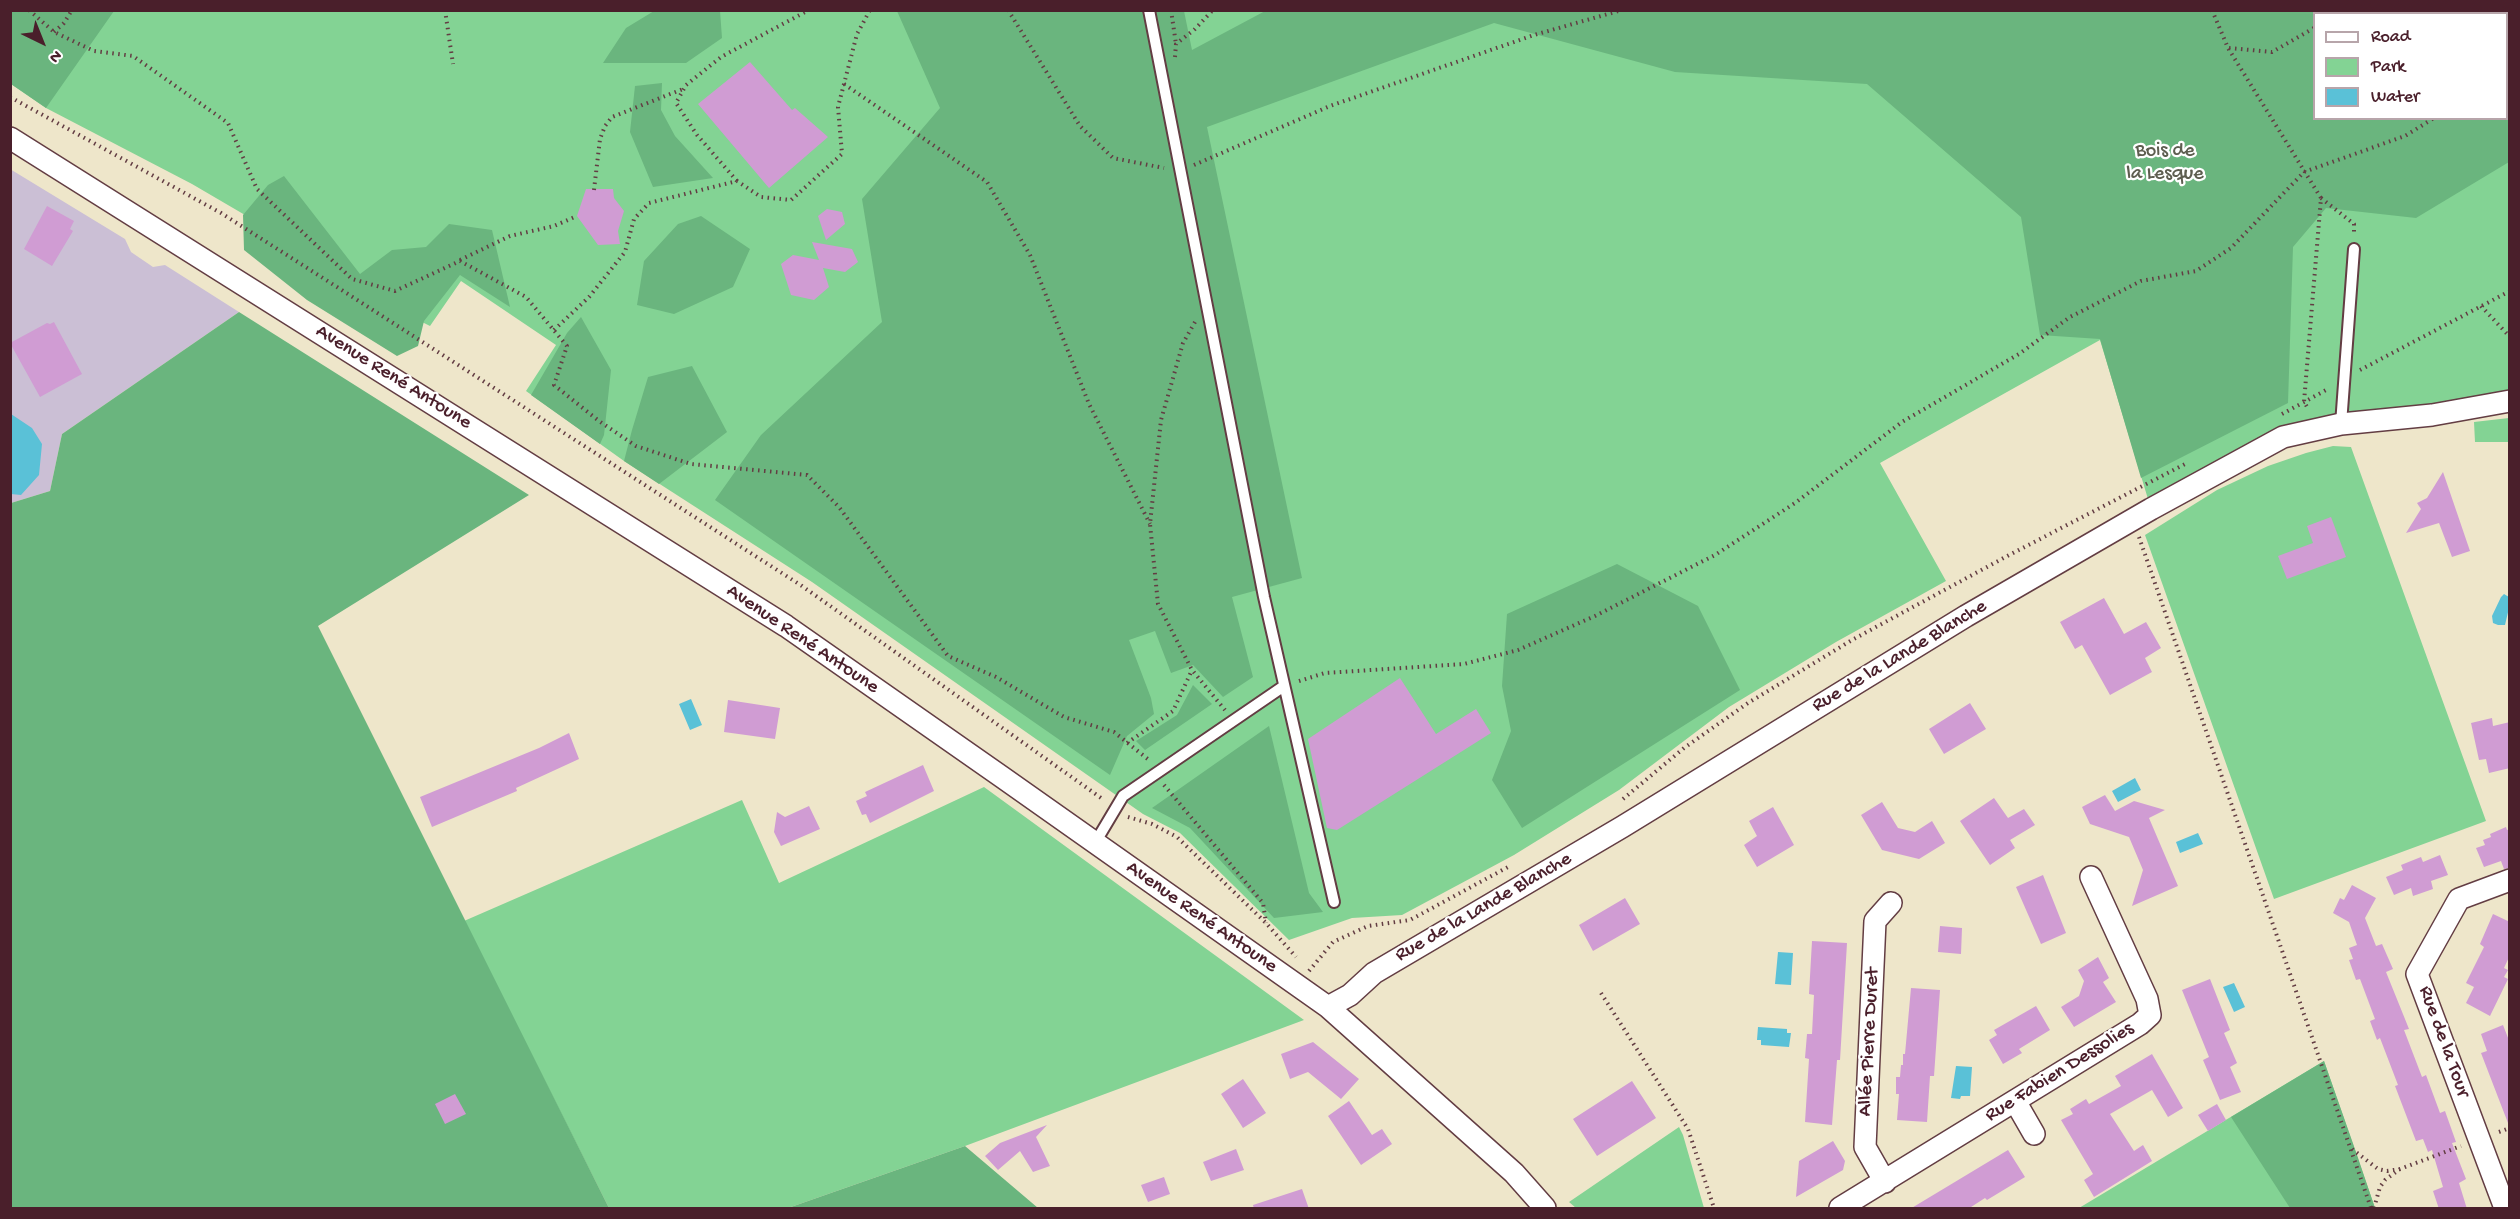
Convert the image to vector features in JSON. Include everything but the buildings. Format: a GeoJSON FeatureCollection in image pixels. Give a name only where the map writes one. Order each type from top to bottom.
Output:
{"type":"FeatureCollection","features":[{"type":"Feature","properties":{"kind":"street","name":"Avenue René Antoune"},"geometry":{"type":"LineString","coordinates":[[10,138],[786,626],[1329,1007],[1514,1173],[1545,1209]]}},
{"type":"Feature","properties":{"kind":"street","name":"Rue de la Lande Blanche"},"geometry":{"type":"LineString","coordinates":[[1329,1007],[1350,995],[1374,973],[1622,827],[1966,616],[2133,519],[2283,437],[2331,426],[2432,415],[2510,401]]}},
{"type":"Feature","properties":{"kind":"street","name":"Rue Fabien Dessolies"},"geometry":{"type":"LineString","coordinates":[[1840,1209],[2140,1024],[2150,1015],[2147,999],[2091,877]]}},
{"type":"Feature","properties":{"kind":"street","name":"Rue de la Tour"},"geometry":{"type":"LineString","coordinates":[[2505,1209],[2417,974],[2459,898],[2510,880]]}},
{"type":"Feature","properties":{"kind":"street","name":"Allée Pierre Duret"},"geometry":{"type":"LineString","coordinates":[[1885,1182],[1865,1147],[1875,921],[1891,903]]}},
{"type":"Feature","properties":{"kind":"street"},"geometry":{"type":"LineString","coordinates":[[2015,1101],[2034,1134]]}},
{"type":"Feature","properties":{"kind":"lane"},"geometry":{"type":"LineString","coordinates":[[1149,10],[1264,597],[1334,902]]}},
{"type":"Feature","properties":{"kind":"lane"},"geometry":{"type":"LineString","coordinates":[[2331,426],[2344,379],[2354,249]]}},
{"type":"Feature","properties":{"kind":"lane"},"geometry":{"type":"LineString","coordinates":[[1095,843],[1123,796],[1284,686]]}},
{"type":"Feature","properties":{"kind":"path"},"geometry":{"type":"LineString","coordinates":[[29,10],[54,32],[94,51],[133,56],[228,123],[257,189],[352,279],[395,291],[510,236],[554,226],[577,216]]}},
{"type":"Feature","properties":{"kind":"path"},"geometry":{"type":"LineString","coordinates":[[54,32],[64,23],[72,10]]}},
{"type":"Feature","properties":{"kind":"path"},"geometry":{"type":"LineString","coordinates":[[444,10],[453,64]]}},
{"type":"Feature","properties":{"kind":"path"},"geometry":{"type":"LineString","coordinates":[[809,10],[721,57],[684,89],[676,103],[698,135],[737,181],[761,197],[791,200],[842,154],[838,107],[857,34],[870,10]]}},
{"type":"Feature","properties":{"kind":"path"},"geometry":{"type":"LineString","coordinates":[[1008,10],[1080,126],[1113,158],[1181,171],[1330,106],[1534,35],[1622,10]]}},
{"type":"Feature","properties":{"kind":"path"},"geometry":{"type":"LineString","coordinates":[[1171,10],[1176,44],[1175,62]]}},
{"type":"Feature","properties":{"kind":"path"},"geometry":{"type":"LineString","coordinates":[[1176,44],[1195,29],[1213,10]]}},
{"type":"Feature","properties":{"kind":"path"},"geometry":{"type":"LineString","coordinates":[[2212,10],[2228,48],[2321,198],[2354,224],[2354,249]]}},
{"type":"Feature","properties":{"kind":"path"},"geometry":{"type":"LineString","coordinates":[[2228,48],[2272,52],[2313,29]]}},
{"type":"Feature","properties":{"kind":"path"},"geometry":{"type":"LineString","coordinates":[[844,84],[987,183],[1030,255],[1089,404],[1150,524]]}},
{"type":"Feature","properties":{"kind":"path"},"geometry":{"type":"LineString","coordinates":[[594,190],[600,139],[605,126],[612,117],[684,89]]}},
{"type":"Feature","properties":{"kind":"path"},"geometry":{"type":"LineString","coordinates":[[10,98],[220,213],[802,586],[1128,817],[1152,824],[1177,837],[1266,923],[1309,971],[1329,1007]]}},
{"type":"Feature","properties":{"kind":"path"},"geometry":{"type":"LineString","coordinates":[[1284,686],[1325,673],[1464,664],[1518,650],[1595,616],[1715,555],[1795,503],[1902,422],[2019,354],[2070,317],[2140,281],[2196,271],[2231,248],[2304,172],[2405,136],[2431,120]]}},
{"type":"Feature","properties":{"kind":"path"},"geometry":{"type":"LineString","coordinates":[[1194,153],[1197,164]]}},
{"type":"Feature","properties":{"kind":"path"},"geometry":{"type":"LineString","coordinates":[[554,330],[589,297],[625,252],[634,219],[649,203],[737,181]]}},
{"type":"Feature","properties":{"kind":"path"},"geometry":{"type":"LineString","coordinates":[[2304,402],[2321,198]]}},
{"type":"Feature","properties":{"kind":"path"},"geometry":{"type":"LineString","coordinates":[[459,261],[526,297],[567,346],[554,385],[599,421],[636,446],[691,464],[807,475],[839,507],[948,656],[996,676],[1065,717],[1114,732],[1153,763],[1154,774],[1263,903],[1266,923]]}},
{"type":"Feature","properties":{"kind":"path"},"geometry":{"type":"LineString","coordinates":[[2273,419],[2510,291]]}},
{"type":"Feature","properties":{"kind":"path"},"geometry":{"type":"LineString","coordinates":[[1206,302],[1183,343],[1161,420],[1150,524],[1158,603],[1192,670],[1234,720]]}},
{"type":"Feature","properties":{"kind":"path"},"geometry":{"type":"LineString","coordinates":[[2481,306],[2510,338]]}},
{"type":"Feature","properties":{"kind":"path"},"geometry":{"type":"LineString","coordinates":[[2304,402],[2331,426]]}},
{"type":"Feature","properties":{"kind":"path"},"geometry":{"type":"LineString","coordinates":[[1615,804],[1684,748],[1757,697],[1852,640],[2189,462]]}},
{"type":"Feature","properties":{"kind":"path"},"geometry":{"type":"LineString","coordinates":[[2133,519],[2372,1209]]}},
{"type":"Feature","properties":{"kind":"path"},"geometry":{"type":"LineString","coordinates":[[1127,743],[1173,711],[1192,670]]}},
{"type":"Feature","properties":{"kind":"path"},"geometry":{"type":"LineString","coordinates":[[1309,971],[1333,942],[1368,926],[1410,920],[1513,864]]}},
{"type":"Feature","properties":{"kind":"path"},"geometry":{"type":"LineString","coordinates":[[1601,993],[1688,1129],[1714,1209]]}},
{"type":"Feature","properties":{"kind":"path"},"geometry":{"type":"LineString","coordinates":[[2350,1147],[2362,1159],[2378,1169],[2387,1171],[2510,1128]]}},
{"type":"Feature","properties":{"kind":"path"},"geometry":{"type":"LineString","coordinates":[[2372,1209],[2380,1187],[2400,1168]]}},
{"type":"Feature","properties":{"kind":"shaded area"},"geometry":{"type":"Polygon","coordinates":[[[10,169],[125,239],[131,252],[153,267],[165,265],[239,312],[62,434],[50,491],[11,503],[10,169]]]}},
{"type":"Feature","properties":{"kind":"green space","name":"Bois de la Lesque"},"geometry":{"type":"Polygon","coordinates":[[[11,10],[2509,11],[2509,406],[2283,437],[2151,509],[2100,340],[1880,463],[1946,581],[1836,642],[1729,707],[1619,790],[1514,855],[1402,915],[1352,918],[1289,940],[1180,833],[1143,814],[812,582],[624,461],[526,391],[556,345],[461,281],[430,326],[366,294],[286,239],[192,184],[46,108],[11,84],[11,10]]]}},
{"type":"Feature","properties":{"kind":"green space"},"geometry":{"type":"Polygon","coordinates":[[[11,10],[114,11],[46,108],[11,84],[11,10]]]}},
{"type":"Feature","properties":{"kind":"green space","name":"Bois de la Lesque"},"geometry":{"type":"Polygon","coordinates":[[[1267,10],[2509,11],[2509,162],[2416,218],[2326,208],[2293,247],[2288,403],[2141,478],[2100,339],[2040,335],[2021,217],[1867,84],[1675,72],[1494,23],[1207,127],[1302,578],[1232,597],[1253,677],[1223,697],[1193,665],[1171,673],[1155,631],[1129,640],[1151,698],[1154,714],[1127,736],[1110,775],[715,500],[761,435],[882,322],[862,199],[940,108],[897,11],[1184,11],[1192,50],[1267,10]]]}},
{"type":"Feature","properties":{"kind":"green space"},"geometry":{"type":"Polygon","coordinates":[[[654,11],[720,11],[722,38],[686,63],[603,63],[626,28],[654,11]]]}},
{"type":"Feature","properties":{"kind":"green space"},"geometry":{"type":"Polygon","coordinates":[[[662,83],[661,110],[675,136],[713,178],[653,187],[630,132],[635,86],[662,83]]]}},
{"type":"Feature","properties":{"kind":"green space"},"geometry":{"type":"Polygon","coordinates":[[[284,176],[360,274],[392,250],[426,247],[449,224],[492,230],[510,307],[460,275],[424,321],[418,346],[397,356],[307,300],[244,250],[243,215],[268,185],[284,176]]]}},
{"type":"Feature","properties":{"kind":"green space"},"geometry":{"type":"Polygon","coordinates":[[[701,216],[750,249],[733,287],[674,314],[637,305],[644,261],[678,224],[701,216]]]}},
{"type":"Feature","properties":{"kind":"green space"},"geometry":{"type":"Polygon","coordinates":[[[239,312],[529,495],[318,626],[609,1208],[11,1208],[11,503],[50,491],[62,434],[239,312]]]}},
{"type":"Feature","properties":{"kind":"green space"},"geometry":{"type":"Polygon","coordinates":[[[581,317],[611,370],[604,435],[600,444],[531,395],[567,333],[581,317]]]}},
{"type":"Feature","properties":{"kind":"green space"},"geometry":{"type":"Polygon","coordinates":[[[692,366],[727,432],[659,484],[624,461],[632,430],[648,377],[692,366]]]}},
{"type":"Feature","properties":{"kind":"green space"},"geometry":{"type":"Polygon","coordinates":[[[2509,418],[2509,442],[2475,442],[2474,422],[2509,418]]]}},
{"type":"Feature","properties":{"kind":"green space"},"geometry":{"type":"Polygon","coordinates":[[[2333,446],[2351,447],[2486,821],[2274,899],[2145,535],[2217,490],[2268,466],[2333,446]]]}},
{"type":"Feature","properties":{"kind":"green space"},"geometry":{"type":"Polygon","coordinates":[[[1617,564],[1698,606],[1740,690],[1522,828],[1492,780],[1511,731],[1502,686],[1507,614],[1617,564]]]}},
{"type":"Feature","properties":{"kind":"green space"},"geometry":{"type":"Polygon","coordinates":[[[1193,685],[1212,704],[1145,750],[1136,741],[1177,715],[1193,685]]]}},
{"type":"Feature","properties":{"kind":"green space"},"geometry":{"type":"Polygon","coordinates":[[[1269,726],[1309,893],[1323,912],[1274,918],[1190,828],[1152,808],[1269,726]]]}},
{"type":"Feature","properties":{"kind":"green space"},"geometry":{"type":"Polygon","coordinates":[[[984,787],[1304,1020],[965,1146],[788,1208],[609,1208],[464,921],[742,800],[779,883],[984,787]]]}},
{"type":"Feature","properties":{"kind":"green space"},"geometry":{"type":"Polygon","coordinates":[[[2324,1061],[2375,1208],[2079,1208],[2324,1061]]]}},
{"type":"Feature","properties":{"kind":"green space"},"geometry":{"type":"Polygon","coordinates":[[[2324,1061],[2375,1208],[2290,1208],[2231,1117],[2324,1061]]]}},
{"type":"Feature","properties":{"kind":"green space"},"geometry":{"type":"Polygon","coordinates":[[[1679,1127],[1704,1208],[1576,1208],[1569,1202],[1679,1127]]]}},
{"type":"Feature","properties":{"kind":"green space"},"geometry":{"type":"Polygon","coordinates":[[[965,1146],[1038,1208],[788,1208],[965,1146]]]}},
{"type":"Feature","properties":{"kind":"water"},"geometry":{"type":"Polygon","coordinates":[[[11,414],[32,428],[42,444],[39,475],[21,495],[11,494],[11,414]]]}},
{"type":"Feature","properties":{"kind":"water"},"geometry":{"type":"Polygon","coordinates":[[[2504,594],[2509,597],[2509,608],[2505,625],[2498,625],[2493,623],[2492,616],[2504,594]]]}},
{"type":"Feature","properties":{"kind":"water"},"geometry":{"type":"Polygon","coordinates":[[[691,699],[702,725],[690,730],[679,704],[691,699]]]}},
{"type":"Feature","properties":{"kind":"water"},"geometry":{"type":"Polygon","coordinates":[[[2135,778],[2141,790],[2118,802],[2112,791],[2135,778]]]}},
{"type":"Feature","properties":{"kind":"water"},"geometry":{"type":"Polygon","coordinates":[[[2198,833],[2203,844],[2180,853],[2176,842],[2198,833]]]}},
{"type":"Feature","properties":{"kind":"water"},"geometry":{"type":"Polygon","coordinates":[[[1778,952],[1793,953],[1791,985],[1775,984],[1778,952]]]}},
{"type":"Feature","properties":{"kind":"water"},"geometry":{"type":"Polygon","coordinates":[[[2234,983],[2245,1007],[2234,1012],[2223,987],[2234,983]]]}},
{"type":"Feature","properties":{"kind":"water"},"geometry":{"type":"Polygon","coordinates":[[[1758,1027],[1787,1029],[1787,1033],[1791,1033],[1789,1047],[1761,1045],[1761,1040],[1757,1040],[1758,1027]]]}},
{"type":"Feature","properties":{"kind":"water"},"geometry":{"type":"Polygon","coordinates":[[[1956,1066],[1972,1067],[1970,1096],[1961,1096],[1960,1099],[1951,1098],[1956,1066]]]}}]}
